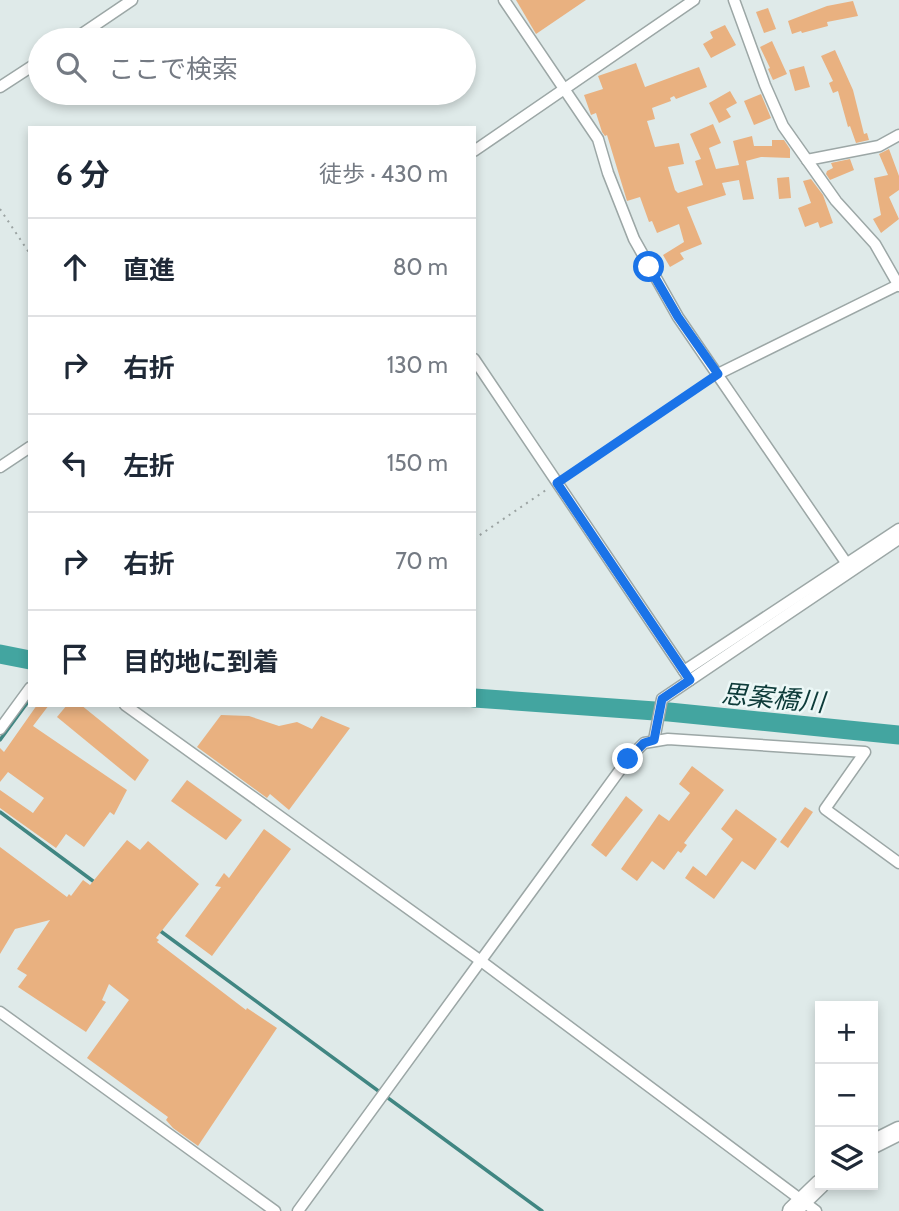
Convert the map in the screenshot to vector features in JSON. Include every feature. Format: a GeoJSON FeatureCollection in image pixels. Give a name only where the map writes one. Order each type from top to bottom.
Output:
{"type":"FeatureCollection","features":[{"type":"Feature","properties":{"kind":"highway"},"geometry":{"type":"LineString","coordinates":[[878,1141],[899,1130]]}},
{"type":"Feature","properties":{"kind":"highway"},"geometry":{"type":"LineString","coordinates":[[803,1207],[816,1190]]}},
{"type":"Feature","properties":{"kind":"street"},"geometry":{"type":"LineString","coordinates":[[91,28],[132,0]]}},
{"type":"Feature","properties":{"kind":"street"},"geometry":{"type":"LineString","coordinates":[[504,0],[598,139],[619,202],[649,267],[678,317],[847,564]]}},
{"type":"Feature","properties":{"kind":"street"},"geometry":{"type":"LineString","coordinates":[[476,150],[694,0]]}},
{"type":"Feature","properties":{"kind":"street"},"geometry":{"type":"LineString","coordinates":[[718,374],[899,286],[875,244],[836,201],[783,126],[734,0]]}},
{"type":"Feature","properties":{"kind":"street"},"geometry":{"type":"LineString","coordinates":[[0,87],[28,69]]}},
{"type":"Feature","properties":{"kind":"street"},"geometry":{"type":"LineString","coordinates":[[807,160],[879,146],[899,135]]}},
{"type":"Feature","properties":{"kind":"street"},"geometry":{"type":"LineString","coordinates":[[476,362],[687,676]]}},
{"type":"Feature","properties":{"kind":"street"},"geometry":{"type":"LineString","coordinates":[[0,467],[28,448]]}},
{"type":"Feature","properties":{"kind":"street"},"geometry":{"type":"LineString","coordinates":[[655,736],[662,699],[687,676],[899,529]]}},
{"type":"Feature","properties":{"kind":"street"},"geometry":{"type":"LineString","coordinates":[[687,676],[899,539]]}},
{"type":"Feature","properties":{"kind":"street"},"geometry":{"type":"LineString","coordinates":[[0,729],[28,691]]}},
{"type":"Feature","properties":{"kind":"street"},"geometry":{"type":"LineString","coordinates":[[128,707],[481,961],[803,1207]]}},
{"type":"Feature","properties":{"kind":"street"},"geometry":{"type":"LineString","coordinates":[[298,1211],[628,759],[655,736],[865,751],[825,809],[899,863]]}},
{"type":"Feature","properties":{"kind":"street"},"geometry":{"type":"LineString","coordinates":[[0,1012],[275,1211]]}},
{"type":"Feature","properties":{"kind":"path"},"geometry":{"type":"LineString","coordinates":[[0,209],[28,251]]}},
{"type":"Feature","properties":{"kind":"path"},"geometry":{"type":"LineString","coordinates":[[476,538],[718,374]]}},
{"type":"Feature","properties":{"kind":"building"},"geometry":{"type":"Polygon","coordinates":[[[516,0],[586,0],[536,34],[516,0]]]}},
{"type":"Feature","properties":{"kind":"building"},"geometry":{"type":"Polygon","coordinates":[[[853,1],[858,16],[827,22],[828,26],[792,34],[788,21],[827,6],[853,1]]]}},
{"type":"Feature","properties":{"kind":"building"},"geometry":{"type":"Polygon","coordinates":[[[768,8],[776,29],[764,33],[756,12],[768,8]]]}},
{"type":"Feature","properties":{"kind":"building"},"geometry":{"type":"Polygon","coordinates":[[[725,25],[736,45],[711,58],[703,44],[713,38],[710,32],[725,25]]]}},
{"type":"Feature","properties":{"kind":"building"},"geometry":{"type":"Polygon","coordinates":[[[772,41],[787,74],[773,80],[760,47],[772,41]]]}},
{"type":"Feature","properties":{"kind":"building"},"geometry":{"type":"Polygon","coordinates":[[[835,50],[853,90],[864,134],[867,133],[869,140],[856,143],[850,126],[848,127],[838,91],[833,93],[829,83],[833,81],[821,56],[835,50]]]}},
{"type":"Feature","properties":{"kind":"building"},"geometry":{"type":"Polygon","coordinates":[[[636,63],[645,87],[699,67],[707,87],[676,99],[674,96],[670,98],[671,101],[652,108],[655,119],[647,121],[655,147],[679,143],[684,164],[668,167],[678,193],[703,185],[695,161],[701,159],[690,134],[713,124],[721,143],[709,148],[716,169],[739,165],[733,141],[752,136],[754,146],[772,146],[772,140],[784,140],[790,149],[790,158],[761,157],[746,161],[754,199],[743,200],[739,180],[722,183],[726,195],[687,207],[702,244],[680,253],[684,259],[670,267],[663,255],[684,242],[679,224],[657,233],[652,221],[649,222],[640,197],[627,201],[607,135],[602,132],[596,113],[591,115],[584,95],[603,89],[598,76],[636,63]]]}},
{"type":"Feature","properties":{"kind":"building"},"geometry":{"type":"Polygon","coordinates":[[[804,66],[810,87],[795,91],[789,70],[804,66]]]}},
{"type":"Feature","properties":{"kind":"building"},"geometry":{"type":"Polygon","coordinates":[[[730,91],[737,103],[726,109],[731,117],[719,123],[709,103],[730,91]]]}},
{"type":"Feature","properties":{"kind":"building"},"geometry":{"type":"Polygon","coordinates":[[[761,94],[771,118],[754,125],[744,101],[761,94]]]}},
{"type":"Feature","properties":{"kind":"building"},"geometry":{"type":"Polygon","coordinates":[[[889,149],[899,176],[899,190],[889,197],[899,219],[881,233],[873,219],[881,215],[874,178],[888,175],[879,154],[889,149]]]}},
{"type":"Feature","properties":{"kind":"building"},"geometry":{"type":"Polygon","coordinates":[[[850,159],[854,170],[830,180],[826,174],[833,168],[831,163],[850,159]]]}},
{"type":"Feature","properties":{"kind":"building"},"geometry":{"type":"Polygon","coordinates":[[[789,177],[791,198],[779,199],[777,178],[789,177]]]}},
{"type":"Feature","properties":{"kind":"building"},"geometry":{"type":"Polygon","coordinates":[[[811,179],[823,195],[833,223],[820,228],[818,222],[805,227],[798,208],[811,203],[803,181],[811,179]]]}},
{"type":"Feature","properties":{"kind":"building"},"geometry":{"type":"Polygon","coordinates":[[[36,707],[47,707],[33,726],[127,790],[114,815],[110,812],[84,847],[66,834],[56,848],[0,808],[0,790],[33,813],[44,798],[8,772],[0,782],[0,748],[4,752],[36,707]]]}},
{"type":"Feature","properties":{"kind":"building"},"geometry":{"type":"Polygon","coordinates":[[[65,707],[83,707],[149,760],[135,781],[57,717],[65,707]]]}},
{"type":"Feature","properties":{"kind":"building"},"geometry":{"type":"Polygon","coordinates":[[[221,715],[249,716],[279,726],[297,722],[312,729],[321,716],[350,728],[289,810],[270,794],[267,798],[197,747],[221,715]]]}},
{"type":"Feature","properties":{"kind":"building"},"geometry":{"type":"Polygon","coordinates":[[[692,766],[724,790],[684,843],[687,845],[681,853],[678,851],[664,870],[652,861],[637,881],[621,869],[659,814],[669,821],[690,793],[679,784],[692,766]]]}},
{"type":"Feature","properties":{"kind":"building"},"geometry":{"type":"Polygon","coordinates":[[[187,780],[242,820],[226,840],[171,801],[187,780]]]}},
{"type":"Feature","properties":{"kind":"building"},"geometry":{"type":"Polygon","coordinates":[[[626,796],[643,810],[606,857],[591,845],[626,796]]]}},
{"type":"Feature","properties":{"kind":"building"},"geometry":{"type":"Polygon","coordinates":[[[805,807],[813,812],[788,848],[780,842],[805,807]]]}},
{"type":"Feature","properties":{"kind":"building"},"geometry":{"type":"Polygon","coordinates":[[[736,809],[777,839],[755,870],[742,861],[714,899],[685,878],[693,866],[706,876],[733,839],[721,829],[736,809]]]}},
{"type":"Feature","properties":{"kind":"building"},"geometry":{"type":"Polygon","coordinates":[[[264,829],[291,849],[212,956],[185,936],[221,887],[215,886],[224,873],[229,878],[264,829]]]}},
{"type":"Feature","properties":{"kind":"building"},"geometry":{"type":"Polygon","coordinates":[[[127,840],[140,850],[148,841],[199,884],[156,938],[159,940],[157,942],[246,1010],[247,1008],[277,1028],[198,1146],[173,1128],[166,1120],[168,1117],[87,1058],[129,1000],[109,984],[102,1000],[106,1002],[86,1032],[18,987],[27,975],[17,969],[50,920],[15,929],[0,954],[0,847],[67,897],[69,894],[71,896],[83,880],[90,885],[127,840]]]}},
{"type":"Feature","properties":{"kind":"waterway","name":"思案橋川"},"geometry":{"type":"LineString","coordinates":[[0,654],[28,660]]}},
{"type":"Feature","properties":{"kind":"waterway","name":"思案橋川"},"geometry":{"type":"LineString","coordinates":[[476,698],[669,712],[899,735]]}},
{"type":"Feature","properties":{"kind":"waterway"},"geometry":{"type":"LineString","coordinates":[[0,740],[28,702]]}},
{"type":"Feature","properties":{"kind":"waterway"},"geometry":{"type":"LineString","coordinates":[[0,812],[97,884]]}},
{"type":"Feature","properties":{"kind":"waterway"},"geometry":{"type":"LineString","coordinates":[[159,930],[542,1211]]}},
{"type":"Feature","properties":{"kind":"route"},"geometry":{"type":"LineString","coordinates":[[628,759],[637,748],[654,740],[662,699],[690,680],[557,483],[718,374],[678,317],[649,267]]}}]}
